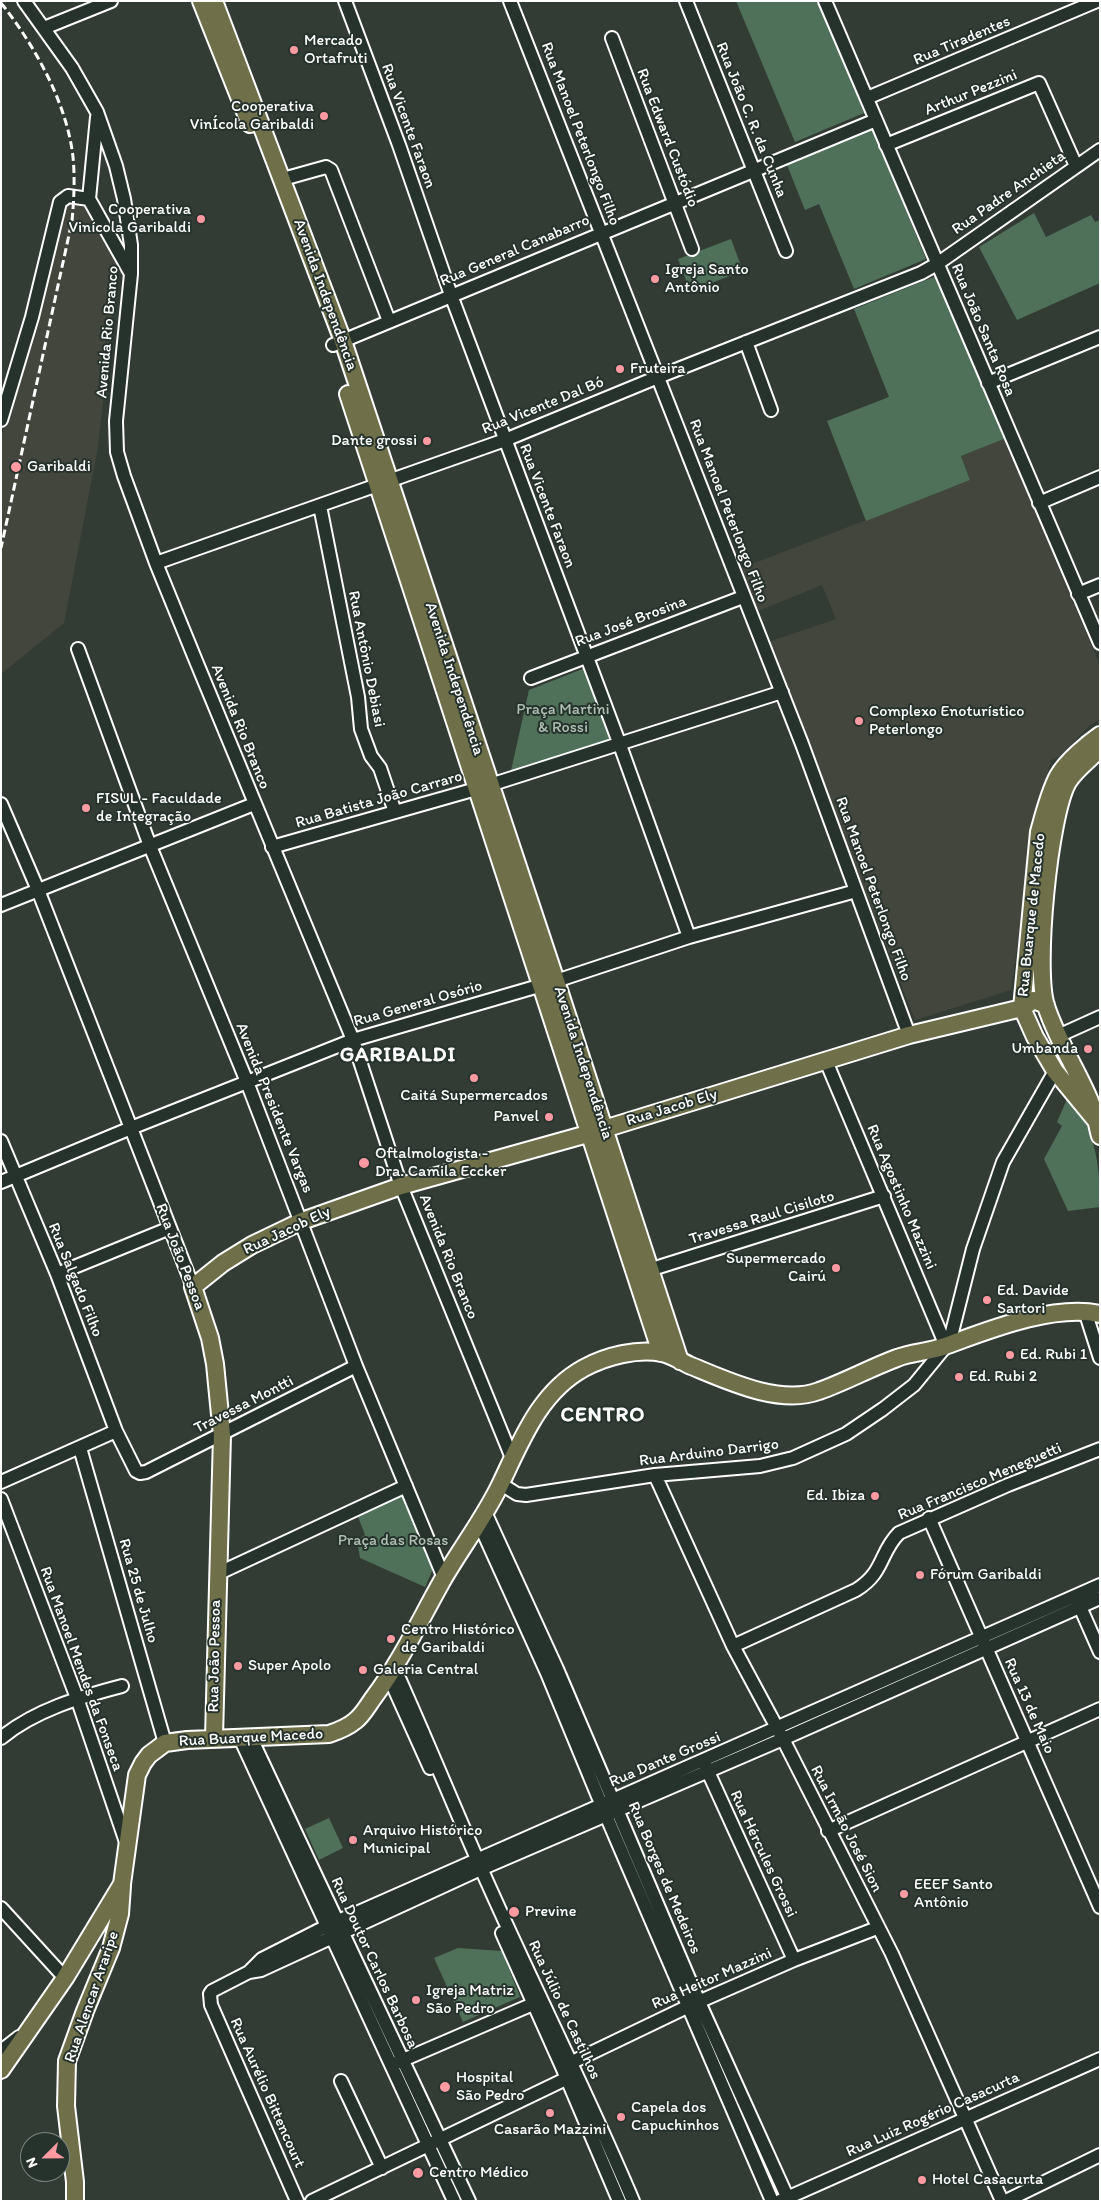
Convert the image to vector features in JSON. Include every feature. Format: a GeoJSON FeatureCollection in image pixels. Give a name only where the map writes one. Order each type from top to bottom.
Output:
{"type":"FeatureCollection","features":[{"type":"Feature","properties":{"kind":"main road","name":"Avenida Independência"},"geometry":{"type":"LineString","coordinates":[[201,1],[338,343]]}},
{"type":"Feature","properties":{"kind":"main road","name":"Avenida Independência"},"geometry":{"type":"LineString","coordinates":[[214,1],[283,180],[338,343],[597,1131],[662,1353]]}},
{"type":"Feature","properties":{"kind":"main road","name":"Rua Buarque de Macedo"},"geometry":{"type":"LineString","coordinates":[[1098,1129],[1055,1071],[1035,1037],[1022,1008],[1040,832],[1044,814],[1059,775],[1088,744],[1100,735]]}},
{"type":"Feature","properties":{"kind":"main road","name":"Rua Buarque de Macedo"},"geometry":{"type":"LineString","coordinates":[[1098,1129],[1088,1096],[1058,1036],[1046,1005],[1041,980],[1041,953],[1056,822],[1068,782],[1100,749]]}},
{"type":"Feature","properties":{"kind":"main road","name":"Rua Jacob Ely"},"geometry":{"type":"LineString","coordinates":[[193,1287],[223,1263],[245,1249],[302,1221],[401,1186],[597,1131],[909,1035],[1022,1008],[1034,1000],[1046,1005]]}},
{"type":"Feature","properties":{"kind":"main road"},"geometry":{"type":"LineString","coordinates":[[1035,1037],[1046,1043],[1058,1036]]}},
{"type":"Feature","properties":{"kind":"main road","name":"Avenida Independência"},"geometry":{"type":"LineString","coordinates":[[597,1131],[649,1270],[680,1361]]}},
{"type":"Feature","properties":{"kind":"main road","name":"Rua João Pessoa"},"geometry":{"type":"LineString","coordinates":[[193,1287],[210,1338],[215,1364],[222,1436],[214,1738]]}},
{"type":"Feature","properties":{"kind":"main road"},"geometry":{"type":"LineString","coordinates":[[662,1353],[741,1385],[779,1394],[798,1396],[817,1392],[899,1357],[947,1345],[987,1329],[1026,1319],[1092,1313],[1100,1302]]}},
{"type":"Feature","properties":{"kind":"main road","name":"Rua Buarque Macedo"},"geometry":{"type":"LineString","coordinates":[[1,2070],[65,1978],[122,1884],[137,1775],[149,1755],[165,1743],[214,1738],[329,1734],[344,1728],[356,1720],[392,1672],[444,1578],[482,1518],[501,1484],[512,1458],[550,1394],[568,1378],[586,1366],[608,1358],[632,1353],[662,1353]]}},
{"type":"Feature","properties":{"kind":"main road","name":"Rua Alencar Araripe"},"geometry":{"type":"LineString","coordinates":[[75,2201],[75,2182],[66,2106],[67,2061],[111,1948],[120,1914],[122,1884]]}},
{"type":"Feature","properties":{"kind":"street","name":"Avenida Rio Branco"},"geometry":{"type":"LineString","coordinates":[[24,1],[72,68],[97,112],[116,166],[124,199],[131,245],[131,274],[116,435],[124,476],[156,563],[353,1040],[401,1186],[512,1458]]}},
{"type":"Feature","properties":{"kind":"street"},"geometry":{"type":"LineString","coordinates":[[44,28],[111,1]]}},
{"type":"Feature","properties":{"kind":"street","name":"Rua Vicente Faraon"},"geometry":{"type":"LineString","coordinates":[[345,1],[399,145],[451,295],[620,745],[689,937]]}},
{"type":"Feature","properties":{"kind":"street","name":"Rua Manoel Peterlongo Filho"},"geometry":{"type":"LineString","coordinates":[[510,1],[782,692],[909,1035]]}},
{"type":"Feature","properties":{"kind":"street","name":"Rua João C. R. da Cunha"},"geometry":{"type":"LineString","coordinates":[[686,1],[752,170],[786,250]]}},
{"type":"Feature","properties":{"kind":"street","name":"Rua Tiradentes"},"geometry":{"type":"LineString","coordinates":[[866,98],[1097,1]]}},
{"type":"Feature","properties":{"kind":"street","name":"Rua João Santa Rosa"},"geometry":{"type":"LineString","coordinates":[[827,2],[886,145],[1100,643]]}},
{"type":"Feature","properties":{"kind":"street","name":"Rua Edward Custódio"},"geometry":{"type":"LineString","coordinates":[[612,38],[692,249]]}},
{"type":"Feature","properties":{"kind":"street","name":"Arthur Pezzini"},"geometry":{"type":"LineString","coordinates":[[886,145],[1039,83],[1076,166]]}},
{"type":"Feature","properties":{"kind":"street"},"geometry":{"type":"LineString","coordinates":[[97,112],[89,199],[131,274]]}},
{"type":"Feature","properties":{"kind":"street","name":"Rua General Canabarro"},"geometry":{"type":"LineString","coordinates":[[338,343],[601,232],[876,120]]}},
{"type":"Feature","properties":{"kind":"street","name":"Rua Padre Anchieta"},"geometry":{"type":"LineString","coordinates":[[937,264],[1100,150]]}},
{"type":"Feature","properties":{"kind":"street"},"geometry":{"type":"LineString","coordinates":[[283,180],[326,166],[332,170],[389,321]]}},
{"type":"Feature","properties":{"kind":"street"},"geometry":{"type":"LineString","coordinates":[[1,420],[32,317],[60,202],[68,196],[89,199]]}},
{"type":"Feature","properties":{"kind":"street","name":"Rua Vicente Dal Bó"},"geometry":{"type":"LineString","coordinates":[[156,563],[505,440],[921,273],[937,264]]}},
{"type":"Feature","properties":{"kind":"street"},"geometry":{"type":"LineString","coordinates":[[988,383],[1100,336]]}},
{"type":"Feature","properties":{"kind":"street"},"geometry":{"type":"LineString","coordinates":[[746,342],[771,410]]}},
{"type":"Feature","properties":{"kind":"street"},"geometry":{"type":"LineString","coordinates":[[1039,503],[1100,477]]}},
{"type":"Feature","properties":{"kind":"street","name":"Rua Antônio Debiasi"},"geometry":{"type":"LineString","coordinates":[[320,506],[358,698],[361,729],[371,756],[380,768],[395,812]]}},
{"type":"Feature","properties":{"kind":"street"},"geometry":{"type":"LineString","coordinates":[[1078,594],[1100,585]]}},
{"type":"Feature","properties":{"kind":"street","name":"Rua José Brosina"},"geometry":{"type":"LineString","coordinates":[[531,678],[743,597]]}},
{"type":"Feature","properties":{"kind":"street","name":"Avenida Presidente Vargas"},"geometry":{"type":"LineString","coordinates":[[78,649],[150,846],[247,1082],[302,1221],[356,1366],[444,1578]]}},
{"type":"Feature","properties":{"kind":"street","name":"Rua Batista João Carraro"},"geometry":{"type":"LineString","coordinates":[[272,847],[483,787],[782,692]]}},
{"type":"Feature","properties":{"kind":"street","name":"Rua João Pessoa"},"geometry":{"type":"LineString","coordinates":[[1,804],[38,890],[193,1287]]}},
{"type":"Feature","properties":{"kind":"street"},"geometry":{"type":"LineString","coordinates":[[1,905],[254,804]]}},
{"type":"Feature","properties":{"kind":"street","name":"Rua General Osório"},"geometry":{"type":"LineString","coordinates":[[1,1182],[353,1040],[549,983],[689,937],[856,891]]}},
{"type":"Feature","properties":{"kind":"street"},"geometry":{"type":"LineString","coordinates":[[1058,1036],[1100,1017]]}},
{"type":"Feature","properties":{"kind":"street","name":"Rua Agostinho Mazzini"},"geometry":{"type":"LineString","coordinates":[[826,1061],[947,1345]]}},
{"type":"Feature","properties":{"kind":"street"},"geometry":{"type":"LineString","coordinates":[[947,1345],[973,1248],[1003,1162],[1055,1071]]}},
{"type":"Feature","properties":{"kind":"street","name":"Rua Salgado Filho"},"geometry":{"type":"LineString","coordinates":[[1,1141],[57,1274],[116,1431],[136,1471],[140,1473],[146,1472]]}},
{"type":"Feature","properties":{"kind":"street","name":"Travessa Raul Cisiloto"},"geometry":{"type":"LineString","coordinates":[[649,1270],[884,1196]]}},
{"type":"Feature","properties":{"kind":"street"},"geometry":{"type":"LineString","coordinates":[[57,1274],[170,1228]]}},
{"type":"Feature","properties":{"kind":"street"},"geometry":{"type":"LineString","coordinates":[[1092,1313],[1100,1358]]}},
{"type":"Feature","properties":{"kind":"street","name":"Rua Arduino Darrigo"},"geometry":{"type":"LineString","coordinates":[[501,1484],[518,1494],[526,1495],[656,1476],[744,1468],[793,1458],[846,1434],[883,1409],[914,1385],[947,1345]]}},
{"type":"Feature","properties":{"kind":"street","name":"Travessa Montti"},"geometry":{"type":"LineString","coordinates":[[146,1472],[222,1436],[356,1366]]}},
{"type":"Feature","properties":{"kind":"street"},"geometry":{"type":"LineString","coordinates":[[1,1482],[116,1431]]}},
{"type":"Feature","properties":{"kind":"street","name":"Rua 25 de Julho"},"geometry":{"type":"LineString","coordinates":[[80,1448],[165,1743]]}},
{"type":"Feature","properties":{"kind":"street","name":"Rua Francisco Meneguetti"},"geometry":{"type":"LineString","coordinates":[[733,1646],[856,1590],[869,1582],[876,1574],[899,1533],[929,1518],[1100,1449]]}},
{"type":"Feature","properties":{"kind":"street","name":"Rua Irmão José Sion"},"geometry":{"type":"LineString","coordinates":[[656,1476],[733,1646],[892,1954],[967,2118],[1002,2201]]}},
{"type":"Feature","properties":{"kind":"street"},"geometry":{"type":"LineString","coordinates":[[217,1574],[406,1486]]}},
{"type":"Feature","properties":{"kind":"street","name":"Rua Manoel Mendes da Fonseca"},"geometry":{"type":"LineString","coordinates":[[1,1500],[77,1698],[128,1850]]}},
{"type":"Feature","properties":{"kind":"street","name":"Rua Borges de Medeiros"},"geometry":{"type":"LineString","coordinates":[[482,1518],[552,1671],[655,1912],[694,2004],[772,2201]]}},
{"type":"Feature","properties":{"kind":"street","name":"Rua 13 de Maio"},"geometry":{"type":"LineString","coordinates":[[929,1518],[1100,1907]]}},
{"type":"Feature","properties":{"kind":"street","name":"Rua Dante Grossi"},"geometry":{"type":"LineString","coordinates":[[209,1999],[212,1991],[249,1972],[262,1959],[335,1929],[924,1670],[1078,1601],[1100,1586]]}},
{"type":"Feature","properties":{"kind":"street","name":"Rua Dante Grossi"},"geometry":{"type":"LineString","coordinates":[[1078,1601],[1100,1598]]}},
{"type":"Feature","properties":{"kind":"street"},"geometry":{"type":"LineString","coordinates":[[1078,1601],[1100,1652]]}},
{"type":"Feature","properties":{"kind":"street","name":"Rua Júlio de Castilhos"},"geometry":{"type":"LineString","coordinates":[[392,1672],[537,2002],[569,2070],[606,2138],[633,2201]]}},
{"type":"Feature","properties":{"kind":"street"},"geometry":{"type":"LineString","coordinates":[[1,1738],[14,1727],[77,1698],[122,1686]]}},
{"type":"Feature","properties":{"kind":"street"},"geometry":{"type":"LineString","coordinates":[[828,1831],[1028,1743],[1100,1709]]}},
{"type":"Feature","properties":{"kind":"street","name":"Rua Doutor Carlos Barbosa"},"geometry":{"type":"LineString","coordinates":[[246,1738],[434,2144],[468,2201]]}},
{"type":"Feature","properties":{"kind":"street","name":"Rua Hércules Grossi"},"geometry":{"type":"LineString","coordinates":[[705,1767],[794,1960]]}},
{"type":"Feature","properties":{"kind":"street"},"geometry":{"type":"LineString","coordinates":[[1,1908],[65,1978]]}},
{"type":"Feature","properties":{"kind":"street","name":"Rua Heitor Mazzini"},"geometry":{"type":"LineString","coordinates":[[312,2201],[434,2144],[694,2004],[794,1960],[877,1928]]}},
{"type":"Feature","properties":{"kind":"street","name":"Rua Aurélio Bittencourt"},"geometry":{"type":"LineString","coordinates":[[209,1999],[297,2201]]}},
{"type":"Feature","properties":{"kind":"street"},"geometry":{"type":"LineString","coordinates":[[396,2063],[537,2002]]}},
{"type":"Feature","properties":{"kind":"street","name":"Rua Borges de Medeiros"},"geometry":{"type":"LineString","coordinates":[[694,2004],[786,2200]]}},
{"type":"Feature","properties":{"kind":"street"},"geometry":{"type":"LineString","coordinates":[[1,2052],[27,2031]]}},
{"type":"Feature","properties":{"kind":"street","name":"Rua Luiz Rogério Casacurta"},"geometry":{"type":"LineString","coordinates":[[786,2200],[1100,2059]]}},
{"type":"Feature","properties":{"kind":"street","name":"Rua Júlio de Castilhos"},"geometry":{"type":"LineString","coordinates":[[569,2070],[620,2201]]}},
{"type":"Feature","properties":{"kind":"street"},"geometry":{"type":"LineString","coordinates":[[341,2081],[382,2168]]}},
{"type":"Feature","properties":{"kind":"street","name":"Rua Doutor Carlos Barbosa"},"geometry":{"type":"LineString","coordinates":[[434,2144],[454,2201]]}},
{"type":"Feature","properties":{"kind":"street"},"geometry":{"type":"LineString","coordinates":[[1006,2201],[1100,2155]]}},
{"type":"Feature","properties":{"kind":"shaded area"},"geometry":{"type":"Polygon","coordinates":[[[67,196],[88,202],[118,263],[98,447],[64,623],[1,674],[1,439],[67,196]]]}},
{"type":"Feature","properties":{"kind":"shaded area"},"geometry":{"type":"Polygon","coordinates":[[[1004,439],[1100,666],[1100,719],[1089,726],[1059,757],[1051,760],[1036,820],[1011,990],[915,1020],[768,642],[836,619],[822,585],[756,612],[739,569],[970,480],[961,456],[1004,439]]]}},
{"type":"Feature","properties":{"kind":"green space"},"geometry":{"type":"Polygon","coordinates":[[[736,1],[818,1],[864,113],[795,142],[736,1]]]}},
{"type":"Feature","properties":{"kind":"green space"},"geometry":{"type":"Polygon","coordinates":[[[872,129],[926,259],[854,289],[819,204],[805,210],[787,165],[872,129]]]}},
{"type":"Feature","properties":{"kind":"green space"},"geometry":{"type":"Polygon","coordinates":[[[1034,213],[1046,237],[1091,215],[1095,222],[1100,220],[1100,283],[1017,320],[979,247],[1034,213]]]}},
{"type":"Feature","properties":{"kind":"green space"},"geometry":{"type":"Polygon","coordinates":[[[731,239],[743,271],[690,291],[678,259],[731,239]]]}},
{"type":"Feature","properties":{"kind":"green space"},"geometry":{"type":"Polygon","coordinates":[[[939,275],[1004,439],[961,456],[970,480],[866,521],[827,421],[889,397],[854,309],[939,275]]]}},
{"type":"Feature","properties":{"kind":"green space","name":"Praça Martini & Rossi"},"geometry":{"type":"Polygon","coordinates":[[[585,668],[614,742],[510,775],[529,690],[585,668]]]}},
{"type":"Feature","properties":{"kind":"green space"},"geometry":{"type":"Polygon","coordinates":[[[1067,1099],[1080,1106],[1090,1132],[1098,1167],[1100,1207],[1068,1211],[1044,1159],[1062,1126],[1057,1122],[1067,1099]]]}},
{"type":"Feature","properties":{"kind":"green space","name":"Praça das Rosas"},"geometry":{"type":"Polygon","coordinates":[[[405,1492],[434,1567],[425,1587],[360,1558],[357,1540],[365,1535],[357,1514],[405,1492]]]}},
{"type":"Feature","properties":{"kind":"green space"},"geometry":{"type":"Polygon","coordinates":[[[329,1818],[343,1848],[319,1860],[305,1829],[329,1818]]]}},
{"type":"Feature","properties":{"kind":"green space"},"geometry":{"type":"Polygon","coordinates":[[[458,1948],[502,1951],[520,1997],[463,2022],[434,1958],[458,1948]]]}},
{"type":"Feature","properties":{"kind":"railway"},"geometry":{"type":"LineString","coordinates":[[1,3],[37,56],[56,95],[70,137],[74,181],[72,221],[1,548]]}},
{"type":"Feature","properties":{"kind":"place","name":"Mercado Ortafruti"},"geometry":{"type":"Point","coordinates":[294,50]}},
{"type":"Feature","properties":{"kind":"place","name":"Cooperativa VinÍcola Garibaldi"},"geometry":{"type":"Point","coordinates":[324,116]}},
{"type":"Feature","properties":{"kind":"place","name":"Cooperativa Vinícola Garibaldi"},"geometry":{"type":"Point","coordinates":[201,219]}},
{"type":"Feature","properties":{"kind":"place","name":"Igreja Santo Antônio"},"geometry":{"type":"Point","coordinates":[655,279]}},
{"type":"Feature","properties":{"kind":"place","name":"Fruteira"},"geometry":{"type":"Point","coordinates":[620,369]}},
{"type":"Feature","properties":{"kind":"place","name":"Dante grossi"},"geometry":{"type":"Point","coordinates":[427,441]}},
{"type":"Feature","properties":{"kind":"place","name":"Garibaldi"},"geometry":{"type":"Point","coordinates":[16,467]}},
{"type":"Feature","properties":{"kind":"place","name":"Complexo Enoturístico Peterlongo"},"geometry":{"type":"Point","coordinates":[859,721]}},
{"type":"Feature","properties":{"kind":"place","name":"FISUL - Faculdade de Integração"},"geometry":{"type":"Point","coordinates":[86,808]}},
{"type":"Feature","properties":{"kind":"place","name":"Umbanda"},"geometry":{"type":"Point","coordinates":[1088,1049]}},
{"type":"Feature","properties":{"kind":"place","name":"Caitá Supermercados"},"geometry":{"type":"Point","coordinates":[474,1078]}},
{"type":"Feature","properties":{"kind":"place","name":"Panvel"},"geometry":{"type":"Point","coordinates":[549,1117]}},
{"type":"Feature","properties":{"kind":"place","name":"Oftalmologista - Dra. Camila Eccker"},"geometry":{"type":"Point","coordinates":[364,1163]}},
{"type":"Feature","properties":{"kind":"place","name":"Supermercado Cairú"},"geometry":{"type":"Point","coordinates":[836,1268]}},
{"type":"Feature","properties":{"kind":"place","name":"Ed. Davide Sartori"},"geometry":{"type":"Point","coordinates":[987,1300]}},
{"type":"Feature","properties":{"kind":"place","name":"Ed. Rubi 1"},"geometry":{"type":"Point","coordinates":[1010,1355]}},
{"type":"Feature","properties":{"kind":"place","name":"Ed. Rubi 2"},"geometry":{"type":"Point","coordinates":[959,1377]}},
{"type":"Feature","properties":{"kind":"place","name":"Ed. Ibiza"},"geometry":{"type":"Point","coordinates":[875,1496]}},
{"type":"Feature","properties":{"kind":"place","name":"Fórum Garibaldi"},"geometry":{"type":"Point","coordinates":[920,1575]}},
{"type":"Feature","properties":{"kind":"place","name":"Centro Histórico de Garibaldi"},"geometry":{"type":"Point","coordinates":[391,1639]}},
{"type":"Feature","properties":{"kind":"place","name":"Super Apolo"},"geometry":{"type":"Point","coordinates":[238,1666]}},
{"type":"Feature","properties":{"kind":"place","name":"Galeria Central"},"geometry":{"type":"Point","coordinates":[363,1670]}},
{"type":"Feature","properties":{"kind":"place","name":"Arquivo Histórico Municipal"},"geometry":{"type":"Point","coordinates":[353,1840]}},
{"type":"Feature","properties":{"kind":"place","name":"EEEF Santo Antônio"},"geometry":{"type":"Point","coordinates":[904,1894]}},
{"type":"Feature","properties":{"kind":"place","name":"Previne"},"geometry":{"type":"Point","coordinates":[514,1912]}},
{"type":"Feature","properties":{"kind":"place","name":"Igreja Matriz São Pedro"},"geometry":{"type":"Point","coordinates":[416,2000]}},
{"type":"Feature","properties":{"kind":"place","name":"Hospital São Pedro"},"geometry":{"type":"Point","coordinates":[445,2087]}},
{"type":"Feature","properties":{"kind":"place","name":"Casarão Mazzini"},"geometry":{"type":"Point","coordinates":[550,2113]}},
{"type":"Feature","properties":{"kind":"place","name":"Capela dos Capuchinhos"},"geometry":{"type":"Point","coordinates":[621,2117]}},
{"type":"Feature","properties":{"kind":"place","name":"Centro Médico"},"geometry":{"type":"Point","coordinates":[418,2173]}},
{"type":"Feature","properties":{"kind":"place","name":"Hotel Casacurta"},"geometry":{"type":"Point","coordinates":[922,2180]}},
{"type":"Feature","properties":{"kind":"district","name":"GARIBALDI"},"geometry":{"type":"Point","coordinates":[398,1056]}},
{"type":"Feature","properties":{"kind":"district","name":"CENTRO"},"geometry":{"type":"Point","coordinates":[603,1416]}}]}
